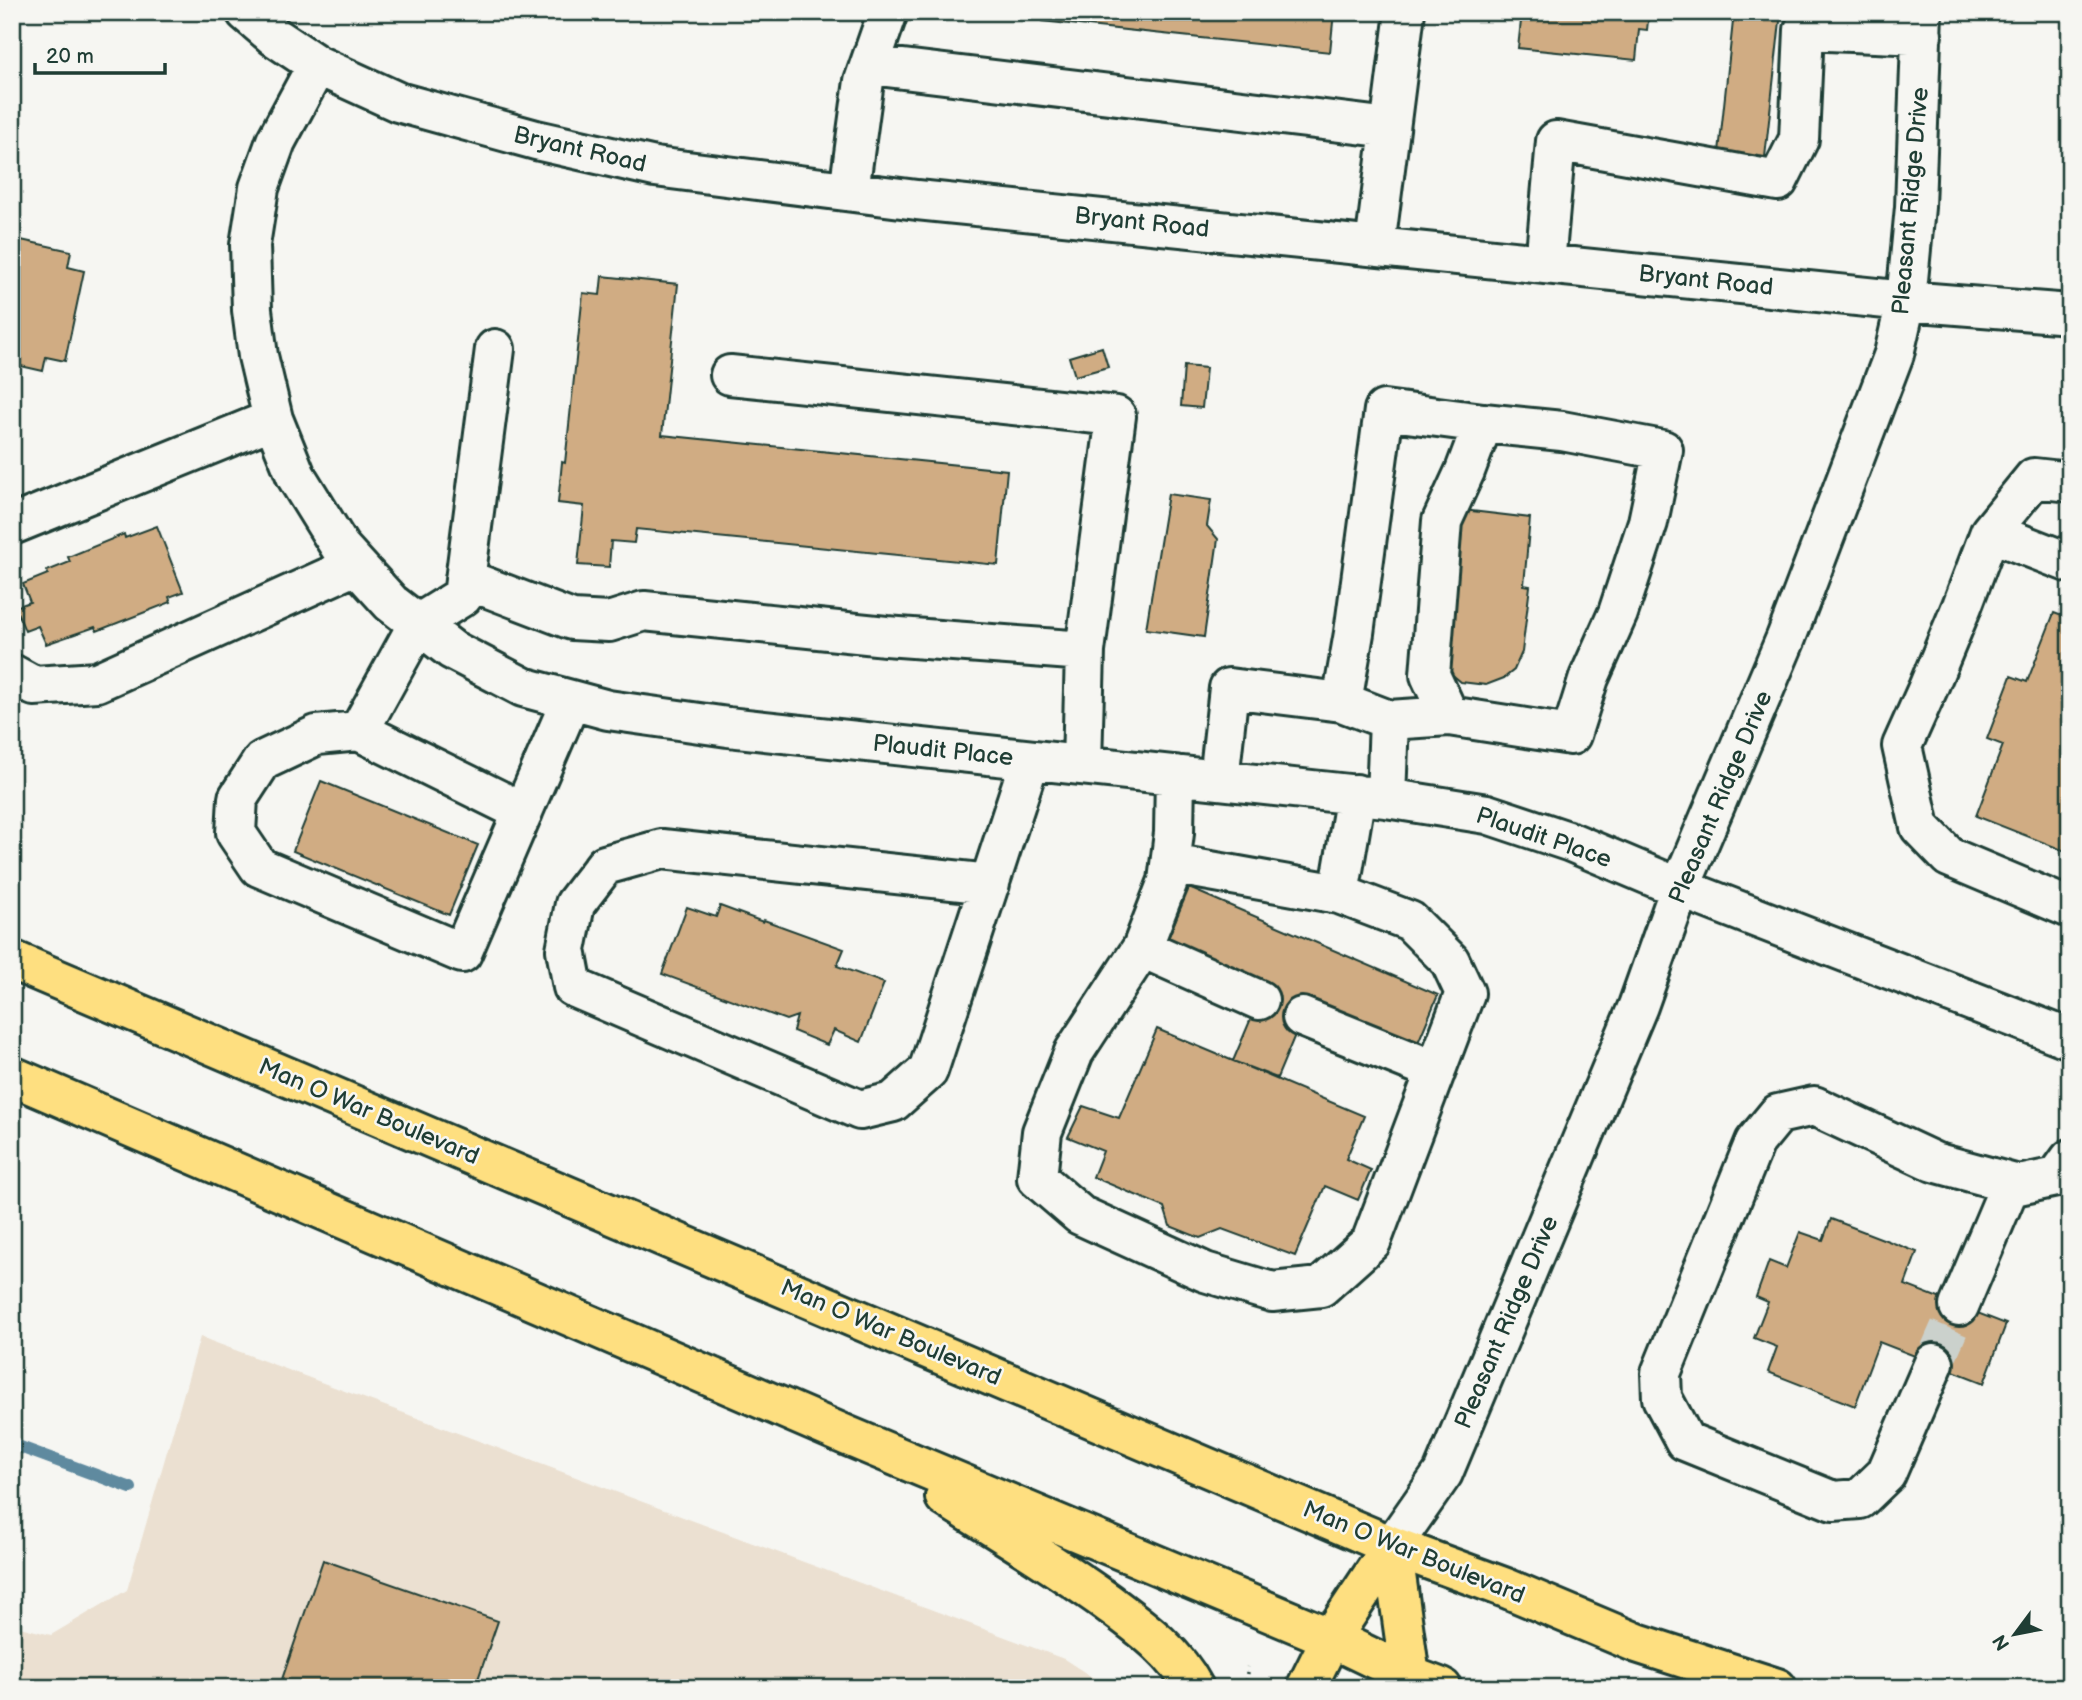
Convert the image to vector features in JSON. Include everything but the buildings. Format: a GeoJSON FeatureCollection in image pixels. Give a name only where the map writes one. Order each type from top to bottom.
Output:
{"type":"FeatureCollection","features":[{"type":"Feature","properties":{"kind":"main road","name":"Man O War Boulevard"},"geometry":{"type":"LineString","coordinates":[[12,960],[1392,1546],[1506,1588],[1637,1643],[1777,1688]]}},
{"type":"Feature","properties":{"kind":"main road"},"geometry":{"type":"LineString","coordinates":[[12,1076],[848,1436],[1331,1638],[1419,1684]]}},
{"type":"Feature","properties":{"kind":"main road"},"geometry":{"type":"LineString","coordinates":[[848,1436],[1067,1573],[1148,1632],[1186,1672],[1194,1688]]}},
{"type":"Feature","properties":{"kind":"main road"},"geometry":{"type":"LineString","coordinates":[[1306,1688],[1331,1638],[1392,1546]]}},
{"type":"Feature","properties":{"kind":"main road"},"geometry":{"type":"LineString","coordinates":[[1392,1546],[1419,1684]]}},
{"type":"Feature","properties":{"kind":"street","name":"Bryant Road"},"geometry":{"type":"LineString","coordinates":[[246,12],[275,37],[317,65],[398,102],[549,143],[655,167],[849,191],[1545,264],[1906,301],[2070,314]]}},
{"type":"Feature","properties":{"kind":"street"},"geometry":{"type":"LineString","coordinates":[[849,191],[864,81],[888,12]]}},
{"type":"Feature","properties":{"kind":"street"},"geometry":{"type":"LineString","coordinates":[[1375,246],[1405,12]]}},
{"type":"Feature","properties":{"kind":"street"},"geometry":{"type":"LineString","coordinates":[[1545,264],[1556,141],[1778,181],[1799,139],[1804,30],[1922,23]]}},
{"type":"Feature","properties":{"kind":"street","name":"Pleasant Ridge Drive"},"geometry":{"type":"LineString","coordinates":[[1392,1546],[1443,1474],[1638,1006],[1681,888],[1786,638],[1894,354],[1906,301],[1917,183],[1922,23]]}},
{"type":"Feature","properties":{"kind":"street","name":"Plaudit Place"},"geometry":{"type":"LineString","coordinates":[[317,65],[276,141],[259,188],[250,245],[252,310],[258,356],[273,419],[296,476],[340,547],[391,603],[452,650],[523,687],[608,710],[728,727],[1371,796],[1487,814],[1570,842],[1681,888],[2070,1039]]}},
{"type":"Feature","properties":{"kind":"street"},"geometry":{"type":"LineString","coordinates":[[870,65],[1390,128]]}},
{"type":"Feature","properties":{"kind":"street"},"geometry":{"type":"LineString","coordinates":[[359,731],[418,624],[463,596],[495,349]]}},
{"type":"Feature","properties":{"kind":"street"},"geometry":{"type":"LineString","coordinates":[[730,376],[1116,416],[1085,651],[1082,765]]}},
{"type":"Feature","properties":{"kind":"street"},"geometry":{"type":"LineString","coordinates":[[1219,780],[1229,688],[1342,702],[1389,720],[1449,716],[1571,734],[1589,678],[1618,613],[1648,522],[1663,450],[1562,431],[1384,410],[1356,620],[1342,702]]}},
{"type":"Feature","properties":{"kind":"street"},"geometry":{"type":"LineString","coordinates":[[12,524],[273,419]]}},
{"type":"Feature","properties":{"kind":"street"},"geometry":{"type":"LineString","coordinates":[[1449,716],[1430,675],[1442,521],[1483,423]]}},
{"type":"Feature","properties":{"kind":"street"},"geometry":{"type":"LineString","coordinates":[[2070,482],[2034,478],[1990,532],[1962,606],[1902,746],[1920,827],[1949,857],[2070,908]]}},
{"type":"Feature","properties":{"kind":"street"},"geometry":{"type":"LineString","coordinates":[[1990,532],[2070,563]]}},
{"type":"Feature","properties":{"kind":"street"},"geometry":{"type":"LineString","coordinates":[[12,674],[34,686],[97,682],[356,565]]}},
{"type":"Feature","properties":{"kind":"street"},"geometry":{"type":"LineString","coordinates":[[465,579],[572,620],[609,622],[644,611],[886,636],[1085,651]]}},
{"type":"Feature","properties":{"kind":"street"},"geometry":{"type":"LineString","coordinates":[[523,812],[359,731],[317,735],[262,761],[238,798],[236,833],[259,867],[462,953],[523,812],[571,700]]}},
{"type":"Feature","properties":{"kind":"street"},"geometry":{"type":"LineString","coordinates":[[1339,894],[1371,796],[1389,720]]}},
{"type":"Feature","properties":{"kind":"street"},"geometry":{"type":"LineString","coordinates":[[990,884],[662,849],[605,865],[575,904],[566,950],[573,987],[860,1110],[893,1102],[928,1071],[990,884],[1030,760]]}},
{"type":"Feature","properties":{"kind":"street"},"geometry":{"type":"LineString","coordinates":[[1171,864],[1339,894],[1410,921],[1450,961],[1465,993],[1371,1242],[1321,1287],[1272,1292],[1205,1272],[1080,1215],[1037,1178],[1042,1132],[1074,1052],[1142,948],[1168,881],[1174,833],[1175,775]]}},
{"type":"Feature","properties":{"kind":"street"},"geometry":{"type":"LineString","coordinates":[[1142,948],[1259,1000]]}},
{"type":"Feature","properties":{"kind":"street"},"geometry":{"type":"LineString","coordinates":[[1302,1017],[1431,1084]]}},
{"type":"Feature","properties":{"kind":"street"},"geometry":{"type":"LineString","coordinates":[[1934,1363],[1886,1474],[1860,1499],[1833,1501],[1685,1441],[1662,1398],[1661,1374],[1755,1142],[1778,1114],[1814,1106],[1934,1162],[2019,1185],[2057,1177],[2070,1160]]}},
{"type":"Feature","properties":{"kind":"street"},"geometry":{"type":"LineString","coordinates":[[1959,1306],[2011,1183]]}},
{"type":"Feature","properties":{"kind":"path"},"geometry":{"type":"LineString","coordinates":[[1246,1688],[1248,1667]]}},
{"type":"Feature","properties":{"kind":"shaded area"},"geometry":{"type":"Polygon","coordinates":[[[200,1337],[1064,1659],[1109,1688],[12,1688],[12,1625],[51,1635],[127,1590],[200,1337]]]}},
{"type":"Feature","properties":{"kind":"waterway"},"geometry":{"type":"LineString","coordinates":[[12,1444],[131,1488]]}},
{"type":"Feature","properties":{"kind":"tunnel"},"geometry":{"type":"LineString","coordinates":[[1934,1363],[1959,1306]]}}]}
